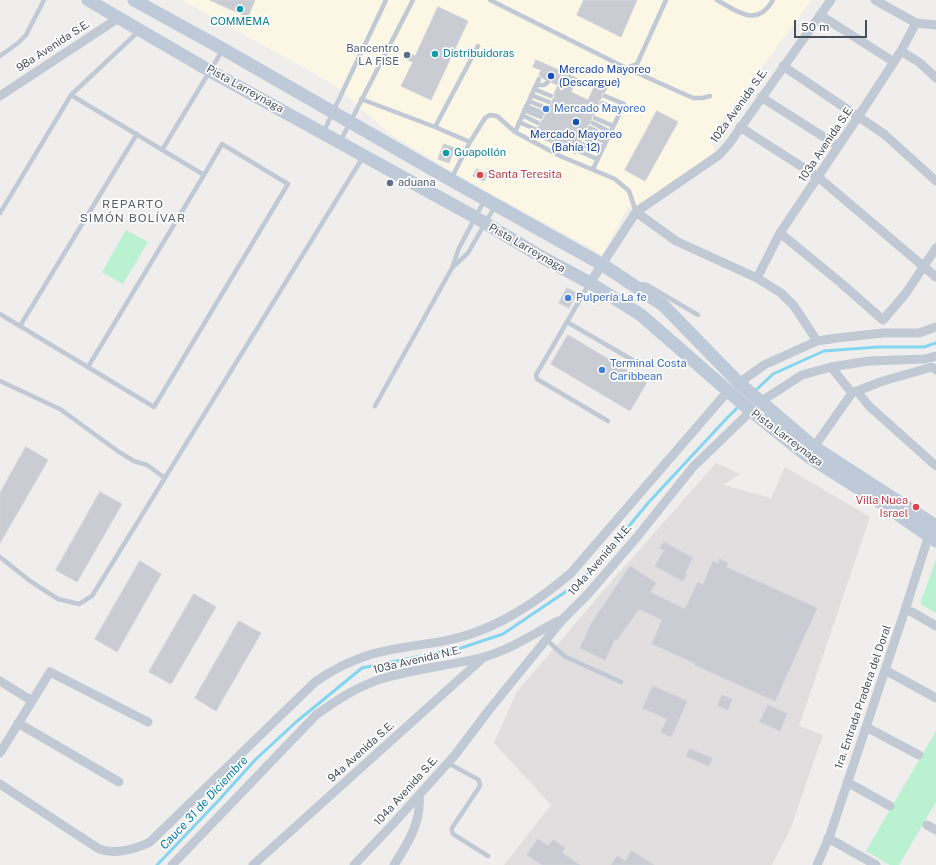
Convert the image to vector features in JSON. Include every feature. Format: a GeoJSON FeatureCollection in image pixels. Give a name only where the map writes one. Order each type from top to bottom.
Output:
{"type":"FeatureCollection","features":[{"type":"Feature","properties":{"kind":"main road","name":"Pista Larreynaga"},"geometry":{"type":"LineString","coordinates":[[88,0],[210,70],[480,220],[540,256],[590,283],[641,315],[750,410],[806,455],[934,534]]}},
{"type":"Feature","properties":{"kind":"main road","name":"Pista Larreynaga"},"geometry":{"type":"LineString","coordinates":[[134,0],[603,265],[637,287],[663,305],[740,384],[814,447],[921,515],[934,534]]}},
{"type":"Feature","properties":{"kind":"street","name":"102a Avenida S.E."},"geometry":{"type":"LineString","coordinates":[[590,283],[636,212],[719,155],[729,144],[831,0]]}},
{"type":"Feature","properties":{"kind":"street"},"geometry":{"type":"LineString","coordinates":[[875,0],[916,23],[936,25]]}},
{"type":"Feature","properties":{"kind":"street"},"geometry":{"type":"LineString","coordinates":[[820,15],[894,62]]}},
{"type":"Feature","properties":{"kind":"street","name":"98a Avenida S.E."},"geometry":{"type":"LineString","coordinates":[[0,96],[120,17]]}},
{"type":"Feature","properties":{"kind":"street","name":"103a Avenida S.E."},"geometry":{"type":"LineString","coordinates":[[757,278],[780,233],[894,62],[916,23]]}},
{"type":"Feature","properties":{"kind":"street"},"geometry":{"type":"LineString","coordinates":[[901,50],[920,63],[936,78]]}},
{"type":"Feature","properties":{"kind":"street"},"geometry":{"type":"LineString","coordinates":[[783,66],[884,134],[936,180]]}},
{"type":"Feature","properties":{"kind":"street"},"geometry":{"type":"LineString","coordinates":[[761,97],[838,146]]}},
{"type":"Feature","properties":{"kind":"street"},"geometry":{"type":"LineString","coordinates":[[740,127],[818,177],[936,276]]}},
{"type":"Feature","properties":{"kind":"street"},"geometry":{"type":"LineString","coordinates":[[636,212],[676,241],[757,278],[781,293],[794,306],[817,341]]}},
{"type":"Feature","properties":{"kind":"street"},"geometry":{"type":"LineString","coordinates":[[780,233],[883,320],[906,294],[936,248]]}},
{"type":"Feature","properties":{"kind":"street"},"geometry":{"type":"LineString","coordinates":[[740,384],[764,365],[817,341],[884,333],[919,333],[936,327]]}},
{"type":"Feature","properties":{"kind":"street"},"geometry":{"type":"LineString","coordinates":[[759,401],[802,375],[831,366],[869,361],[925,359],[936,356]]}},
{"type":"Feature","properties":{"kind":"street"},"geometry":{"type":"LineString","coordinates":[[831,366],[854,392],[936,466]]}},
{"type":"Feature","properties":{"kind":"street"},"geometry":{"type":"LineString","coordinates":[[814,447],[854,392],[882,381],[935,366]]}},
{"type":"Feature","properties":{"kind":"street"},"geometry":{"type":"LineString","coordinates":[[0,784],[99,849],[106,852],[141,846],[150,842],[315,682],[327,674],[343,664],[370,654],[459,638],[479,632],[521,610],[555,587],[571,573],[730,393]]}},
{"type":"Feature","properties":{"kind":"street","name":"104a Avenida N.E."},"geometry":{"type":"LineString","coordinates":[[473,730],[563,618],[588,594],[693,467],[750,410]]}},
{"type":"Feature","properties":{"kind":"street","name":"1ra. Entrada Pradera del Doral"},"geometry":{"type":"LineString","coordinates":[[817,865],[828,838],[905,610],[934,534]]}},
{"type":"Feature","properties":{"kind":"street"},"geometry":{"type":"LineString","coordinates":[[905,610],[912,612],[936,626]]}},
{"type":"Feature","properties":{"kind":"street","name":"103a Avenida N.E."},"geometry":{"type":"LineString","coordinates":[[172,865],[316,715],[342,697],[365,685],[388,677],[484,656],[517,644],[563,618]]}},
{"type":"Feature","properties":{"kind":"street","name":"94a Avenida S.E."},"geometry":{"type":"LineString","coordinates":[[253,865],[484,656]]}},
{"type":"Feature","properties":{"kind":"street"},"geometry":{"type":"LineString","coordinates":[[885,670],[936,698]]}},
{"type":"Feature","properties":{"kind":"street"},"geometry":{"type":"LineString","coordinates":[[0,754],[50,672],[148,722]]}},
{"type":"Feature","properties":{"kind":"street"},"geometry":{"type":"LineString","coordinates":[[0,681],[32,701]]}},
{"type":"Feature","properties":{"kind":"street"},"geometry":{"type":"LineString","coordinates":[[18,724],[119,782]]}},
{"type":"Feature","properties":{"kind":"street"},"geometry":{"type":"LineString","coordinates":[[866,727],[919,755]]}},
{"type":"Feature","properties":{"kind":"street","name":"104a Avenida S.E."},"geometry":{"type":"LineString","coordinates":[[354,865],[419,796],[448,763],[473,730]]}},
{"type":"Feature","properties":{"kind":"street"},"geometry":{"type":"LineString","coordinates":[[847,782],[890,806]]}},
{"type":"Feature","properties":{"kind":"street"},"geometry":{"type":"LineString","coordinates":[[394,865],[408,845],[416,823],[420,803],[419,796]]}},
{"type":"Feature","properties":{"kind":"street"},"geometry":{"type":"LineString","coordinates":[[927,825],[936,830]]}},
{"type":"Feature","properties":{"kind":"street"},"geometry":{"type":"LineString","coordinates":[[828,838],[876,865]]}},
{"type":"Feature","properties":{"kind":"lane"},"geometry":{"type":"LineString","coordinates":[[0,56],[26,35],[44,0]]}},
{"type":"Feature","properties":{"kind":"lane"},"geometry":{"type":"LineString","coordinates":[[323,133],[386,0]]}},
{"type":"Feature","properties":{"kind":"lane"},"geometry":{"type":"LineString","coordinates":[[340,142],[413,0]]}},
{"type":"Feature","properties":{"kind":"lane"},"geometry":{"type":"LineString","coordinates":[[490,0],[626,68],[693,98],[710,96]]}},
{"type":"Feature","properties":{"kind":"lane"},"geometry":{"type":"LineString","coordinates":[[626,68],[637,64],[666,0]]}},
{"type":"Feature","properties":{"kind":"lane"},"geometry":{"type":"LineString","coordinates":[[717,0],[743,14],[754,16],[763,12],[773,0]]}},
{"type":"Feature","properties":{"kind":"lane"},"geometry":{"type":"LineString","coordinates":[[0,213],[71,95],[140,29]]}},
{"type":"Feature","properties":{"kind":"lane"},"geometry":{"type":"LineString","coordinates":[[435,126],[478,46]]}},
{"type":"Feature","properties":{"kind":"lane"},"geometry":{"type":"LineString","coordinates":[[162,150],[223,49]]}},
{"type":"Feature","properties":{"kind":"lane"},"geometry":{"type":"LineString","coordinates":[[515,132],[539,79]]}},
{"type":"Feature","properties":{"kind":"lane"},"geometry":{"type":"LineString","coordinates":[[535,87],[544,85],[548,82]]}},
{"type":"Feature","properties":{"kind":"lane"},"geometry":{"type":"LineString","coordinates":[[535,87],[551,96]]}},
{"type":"Feature","properties":{"kind":"lane"},"geometry":{"type":"LineString","coordinates":[[71,95],[204,175]]}},
{"type":"Feature","properties":{"kind":"lane"},"geometry":{"type":"LineString","coordinates":[[531,95],[549,102]]}},
{"type":"Feature","properties":{"kind":"lane"},"geometry":{"type":"LineString","coordinates":[[593,169],[624,104],[605,96]]}},
{"type":"Feature","properties":{"kind":"lane"},"geometry":{"type":"LineString","coordinates":[[361,99],[435,126],[470,142]]}},
{"type":"Feature","properties":{"kind":"lane"},"geometry":{"type":"LineString","coordinates":[[602,103],[620,111]]}},
{"type":"Feature","properties":{"kind":"lane"},"geometry":{"type":"LineString","coordinates":[[525,108],[546,108]]}},
{"type":"Feature","properties":{"kind":"lane"},"geometry":{"type":"LineString","coordinates":[[525,108],[542,115]]}},
{"type":"Feature","properties":{"kind":"lane"},"geometry":{"type":"LineString","coordinates":[[525,108],[538,123]]}},
{"type":"Feature","properties":{"kind":"lane"},"geometry":{"type":"LineString","coordinates":[[451,180],[470,142],[485,118],[490,115],[497,116],[515,132],[560,156],[615,179],[629,191],[636,212]]}},
{"type":"Feature","properties":{"kind":"lane"},"geometry":{"type":"LineString","coordinates":[[595,118],[613,126]]}},
{"type":"Feature","properties":{"kind":"lane"},"geometry":{"type":"LineString","coordinates":[[519,122],[535,129]]}},
{"type":"Feature","properties":{"kind":"lane"},"geometry":{"type":"LineString","coordinates":[[608,137],[591,126],[610,132]]}},
{"type":"Feature","properties":{"kind":"lane"},"geometry":{"type":"LineString","coordinates":[[587,133],[605,142]]}},
{"type":"Feature","properties":{"kind":"lane"},"geometry":{"type":"LineString","coordinates":[[20,326],[136,134]]}},
{"type":"Feature","properties":{"kind":"lane"},"geometry":{"type":"LineString","coordinates":[[585,138],[603,148]]}},
{"type":"Feature","properties":{"kind":"lane"},"geometry":{"type":"LineString","coordinates":[[0,314],[154,407],[288,184],[222,144],[88,367]]}},
{"type":"Feature","properties":{"kind":"lane"},"geometry":{"type":"LineString","coordinates":[[582,144],[600,153]]}},
{"type":"Feature","properties":{"kind":"lane"},"geometry":{"type":"LineString","coordinates":[[579,151],[597,159]]}},
{"type":"Feature","properties":{"kind":"lane"},"geometry":{"type":"LineString","coordinates":[[0,557],[30,581],[58,599],[79,604],[92,596],[364,155]]}},
{"type":"Feature","properties":{"kind":"lane"},"geometry":{"type":"LineString","coordinates":[[375,406],[452,268],[459,248],[480,220],[490,202]]}},
{"type":"Feature","properties":{"kind":"lane"},"geometry":{"type":"LineString","coordinates":[[452,268],[468,253],[480,220],[490,202]]}},
{"type":"Feature","properties":{"kind":"lane"},"geometry":{"type":"LineString","coordinates":[[590,283],[536,378],[608,421]]}},
{"type":"Feature","properties":{"kind":"lane"},"geometry":{"type":"LineString","coordinates":[[637,287],[644,284],[698,314]]}},
{"type":"Feature","properties":{"kind":"lane"},"geometry":{"type":"LineString","coordinates":[[567,322],[636,362]]}},
{"type":"Feature","properties":{"kind":"lane"},"geometry":{"type":"LineString","coordinates":[[0,381],[60,408],[119,452],[134,461],[147,465],[165,478]]}},
{"type":"Feature","properties":{"kind":"lane"},"geometry":{"type":"LineString","coordinates":[[546,639],[564,656],[621,682]]}},
{"type":"Feature","properties":{"kind":"lane"},"geometry":{"type":"LineString","coordinates":[[448,763],[479,780],[480,783],[480,786],[452,831],[454,834],[488,856]]}},
{"type":"Feature","properties":{"kind":"shaded area","name":"Mercado Mayoreo"},"geometry":{"type":"Polygon","coordinates":[[[182,0],[812,0],[709,138],[715,151],[663,192],[628,208],[602,254],[470,182],[390,134],[333,84],[182,0]]]}},
{"type":"Feature","properties":{"kind":"shaded area"},"geometry":{"type":"Polygon","coordinates":[[[716,463],[740,474],[723,485],[771,498],[785,467],[870,517],[799,726],[823,735],[790,830],[772,865],[504,865],[551,805],[494,743],[516,693],[603,591],[716,463]]]}},
{"type":"Feature","properties":{"kind":"green space"},"geometry":{"type":"Polygon","coordinates":[[[126,230],[148,242],[123,284],[102,272],[126,230]]]}},
{"type":"Feature","properties":{"kind":"green space"},"geometry":{"type":"Polygon","coordinates":[[[936,559],[936,613],[920,604],[936,559]]]}},
{"type":"Feature","properties":{"kind":"green space"},"geometry":{"type":"Polygon","coordinates":[[[936,731],[936,802],[899,865],[890,865],[866,851],[936,731]]]}},
{"type":"Feature","properties":{"kind":"building","name":"COMMEMA"},"geometry":{"type":"Polygon","coordinates":[[[210,0],[255,0],[248,17],[210,0]]]}},
{"type":"Feature","properties":{"kind":"building"},"geometry":{"type":"Polygon","coordinates":[[[584,0],[637,0],[621,37],[577,15],[584,0]]]}},
{"type":"Feature","properties":{"kind":"building","name":"Distribuidoras"},"geometry":{"type":"Polygon","coordinates":[[[438,7],[468,21],[431,100],[401,86],[413,62],[403,58],[406,51],[415,56],[438,7]]]}},
{"type":"Feature","properties":{"kind":"building","name":"Mercado Mayoreo"},"geometry":{"type":"Polygon","coordinates":[[[536,60],[577,78],[571,92],[588,100],[597,81],[608,86],[602,94],[602,98],[599,101],[595,114],[592,116],[590,124],[587,126],[584,135],[581,138],[582,140],[579,143],[580,147],[575,150],[576,154],[534,135],[538,131],[538,127],[544,119],[546,112],[549,110],[549,106],[552,104],[552,100],[555,97],[554,94],[558,85],[552,83],[550,79],[545,80],[539,75],[541,70],[533,67],[536,60]]]}},
{"type":"Feature","properties":{"kind":"building"},"geometry":{"type":"Polygon","coordinates":[[[657,111],[678,122],[645,181],[625,170],[657,111]]]}},
{"type":"Feature","properties":{"kind":"building","name":"Guapollón"},"geometry":{"type":"Polygon","coordinates":[[[444,144],[455,148],[449,163],[438,159],[444,144]]]}},
{"type":"Feature","properties":{"kind":"building","name":"Santa Teresita"},"geometry":{"type":"Polygon","coordinates":[[[477,169],[488,174],[484,181],[473,176],[477,169]]]}},
{"type":"Feature","properties":{"kind":"building","name":"Pulpería La fe"},"geometry":{"type":"Polygon","coordinates":[[[567,288],[577,293],[569,308],[559,303],[567,288]]]}},
{"type":"Feature","properties":{"kind":"building"},"geometry":{"type":"Polygon","coordinates":[[[568,335],[647,382],[630,411],[551,364],[568,335]]]}},
{"type":"Feature","properties":{"kind":"building"},"geometry":{"type":"Polygon","coordinates":[[[26,447],[48,460],[0,543],[0,493],[26,447]]]}},
{"type":"Feature","properties":{"kind":"building"},"geometry":{"type":"Polygon","coordinates":[[[100,492],[122,504],[77,582],[56,570],[100,492]]]}},
{"type":"Feature","properties":{"kind":"building"},"geometry":{"type":"Polygon","coordinates":[[[664,542],[693,558],[685,573],[687,574],[683,581],[655,566],[664,550],[660,548],[664,542]]]}},
{"type":"Feature","properties":{"kind":"building"},"geometry":{"type":"Polygon","coordinates":[[[720,559],[728,563],[726,567],[817,608],[775,701],[652,644],[662,620],[639,609],[617,640],[615,639],[605,660],[580,648],[591,624],[630,566],[656,583],[650,592],[685,609],[698,582],[703,585],[713,561],[718,564],[720,559]]]}},
{"type":"Feature","properties":{"kind":"building"},"geometry":{"type":"Polygon","coordinates":[[[140,561],[161,574],[117,652],[95,639],[140,561]]]}},
{"type":"Feature","properties":{"kind":"building"},"geometry":{"type":"Polygon","coordinates":[[[194,594],[216,607],[171,684],[149,672],[194,594]]]}},
{"type":"Feature","properties":{"kind":"building"},"geometry":{"type":"Polygon","coordinates":[[[239,621],[261,633],[216,711],[195,698],[239,621]]]}},
{"type":"Feature","properties":{"kind":"building"},"geometry":{"type":"Polygon","coordinates":[[[653,686],[687,701],[671,737],[661,732],[667,719],[643,708],[653,686]]]}},
{"type":"Feature","properties":{"kind":"building"},"geometry":{"type":"Polygon","coordinates":[[[722,695],[732,699],[728,710],[718,706],[722,695]]]}},
{"type":"Feature","properties":{"kind":"building"},"geometry":{"type":"Polygon","coordinates":[[[768,705],[787,714],[780,731],[760,722],[768,705]]]}},
{"type":"Feature","properties":{"kind":"building"},"geometry":{"type":"Polygon","coordinates":[[[690,749],[712,758],[709,766],[686,756],[690,749]]]}},
{"type":"Feature","properties":{"kind":"building"},"geometry":{"type":"Polygon","coordinates":[[[538,839],[548,846],[553,840],[565,848],[562,853],[580,865],[542,865],[527,855],[538,839]]]}},
{"type":"Feature","properties":{"kind":"building"},"geometry":{"type":"Polygon","coordinates":[[[632,851],[654,865],[611,865],[617,856],[625,861],[632,851]]]}},
{"type":"Feature","properties":{"kind":"waterway"},"geometry":{"type":"LineString","coordinates":[[755,391],[773,374],[824,351],[878,347],[924,347],[936,343]]}},
{"type":"Feature","properties":{"kind":"waterway","name":"Cauce 31 de Diciembre"},"geometry":{"type":"LineString","coordinates":[[157,865],[255,760],[296,722],[362,668],[461,648],[503,634],[580,582],[610,549],[648,503],[739,406]]}},
{"type":"Feature","properties":{"kind":"place","name":"COMMEMA"},"geometry":{"type":"Point","coordinates":[240,9]}},
{"type":"Feature","properties":{"kind":"place","name":"Distribuidoras"},"geometry":{"type":"Point","coordinates":[435,54]}},
{"type":"Feature","properties":{"kind":"place","name":"Bancentro LA FISE"},"geometry":{"type":"Point","coordinates":[407,55]}},
{"type":"Feature","properties":{"kind":"place","name":"Mercado Mayoreo (Descargue)"},"geometry":{"type":"Point","coordinates":[551,76]}},
{"type":"Feature","properties":{"kind":"place","name":"Mercado Mayoreo"},"geometry":{"type":"Point","coordinates":[546,109]}},
{"type":"Feature","properties":{"kind":"place","name":"Mercado Mayoreo (Bahía 12)"},"geometry":{"type":"Point","coordinates":[576,122]}},
{"type":"Feature","properties":{"kind":"place","name":"Guapollón"},"geometry":{"type":"Point","coordinates":[446,153]}},
{"type":"Feature","properties":{"kind":"place","name":"Santa Teresita"},"geometry":{"type":"Point","coordinates":[480,175]}},
{"type":"Feature","properties":{"kind":"place","name":"aduana"},"geometry":{"type":"Point","coordinates":[390,183]}},
{"type":"Feature","properties":{"kind":"place","name":"Pulpería La fe"},"geometry":{"type":"Point","coordinates":[568,298]}},
{"type":"Feature","properties":{"kind":"place","name":"Terminal Costa Caribbean"},"geometry":{"type":"Point","coordinates":[602,370]}},
{"type":"Feature","properties":{"kind":"place","name":"Villa Nuea Israel"},"geometry":{"type":"Point","coordinates":[916,507]}},
{"type":"Feature","properties":{"kind":"district","name":"REPARTO SIMÓN BOLÍVAR"},"geometry":{"type":"Point","coordinates":[133,211]}}]}
